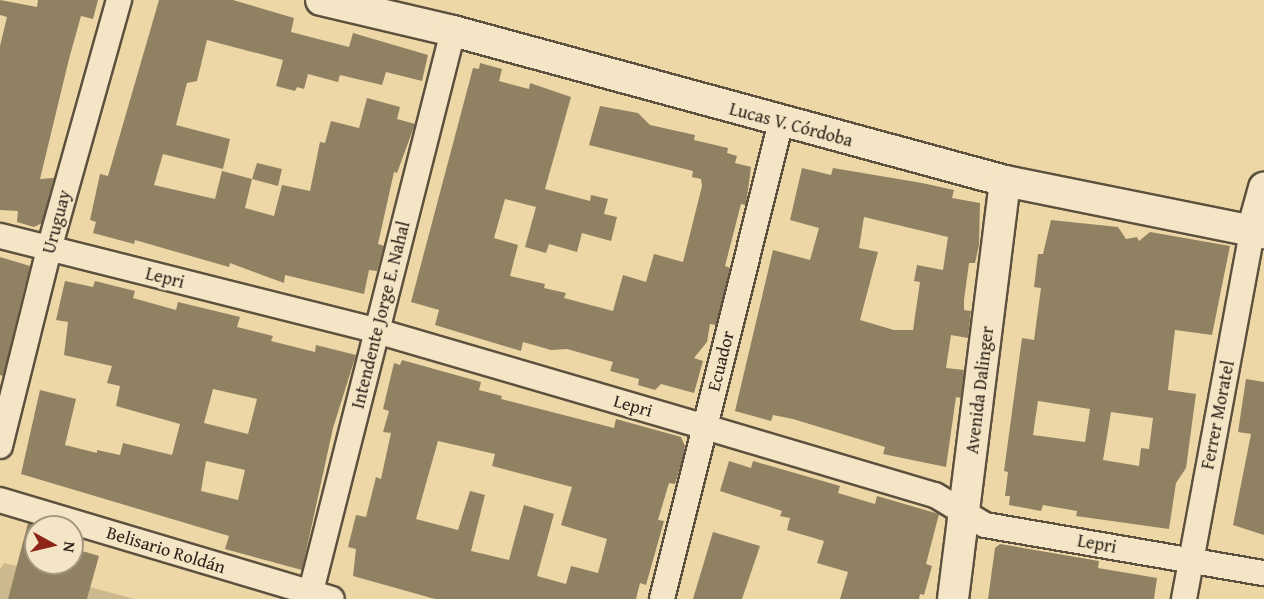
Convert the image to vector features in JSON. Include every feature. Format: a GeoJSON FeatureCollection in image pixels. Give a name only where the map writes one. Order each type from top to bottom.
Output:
{"type":"FeatureCollection","features":[{"type":"Feature","properties":{"kind":"street","name":"Uruguay"},"geometry":{"type":"LineString","coordinates":[[0,446],[49,249],[119,0]]}},
{"type":"Feature","properties":{"kind":"street","name":"Lucas V. Córdoba"},"geometry":{"type":"LineString","coordinates":[[321,0],[453,31],[781,123],[1005,181],[1258,232]]}},
{"type":"Feature","properties":{"kind":"street","name":"Intendente Jorge E. Nahal"},"geometry":{"type":"LineString","coordinates":[[318,597],[377,332],[453,31]]}},
{"type":"Feature","properties":{"kind":"street","name":"Ecuador"},"geometry":{"type":"LineString","coordinates":[[662,599],[781,123]]}},
{"type":"Feature","properties":{"kind":"street","name":"Avenida Dalinger"},"geometry":{"type":"LineString","coordinates":[[953,599],[966,510],[1005,181]]}},
{"type":"Feature","properties":{"kind":"street"},"geometry":{"type":"LineString","coordinates":[[1258,232],[1264,188]]}},
{"type":"Feature","properties":{"kind":"street","name":"Ferrer Moratel"},"geometry":{"type":"LineString","coordinates":[[1184,599],[1258,232]]}},
{"type":"Feature","properties":{"kind":"street","name":"Lepri"},"geometry":{"type":"LineString","coordinates":[[0,236],[377,332],[705,427],[935,495],[966,510],[985,525],[1264,573]]}},
{"type":"Feature","properties":{"kind":"street","name":"Belisario Roldán"},"geometry":{"type":"LineString","coordinates":[[0,500],[318,597]]}},
{"type":"Feature","properties":{"kind":"shaded area"},"geometry":{"type":"Polygon","coordinates":[[[4,563],[17,566],[8,599],[0,599],[0,569],[4,563]]]}},
{"type":"Feature","properties":{"kind":"shaded area"},"geometry":{"type":"Polygon","coordinates":[[[90,587],[134,599],[87,599],[90,587]]]}},
{"type":"Feature","properties":{"kind":"building"},"geometry":{"type":"Polygon","coordinates":[[[0,0],[37,7],[38,0],[98,0],[93,19],[81,16],[40,179],[54,178],[42,223],[34,227],[17,222],[18,211],[0,210],[0,46],[7,17],[0,15],[0,0]]]}},
{"type":"Feature","properties":{"kind":"building"},"geometry":{"type":"Polygon","coordinates":[[[159,0],[233,0],[294,18],[291,32],[349,47],[353,33],[428,55],[422,81],[386,72],[382,85],[340,75],[338,82],[308,74],[304,89],[297,87],[295,91],[276,86],[283,60],[207,40],[197,81],[187,83],[176,125],[230,139],[223,169],[163,154],[154,185],[215,199],[222,171],[252,179],[245,208],[274,216],[282,185],[310,191],[320,142],[325,143],[331,121],[359,128],[367,98],[400,107],[397,119],[415,124],[397,173],[394,172],[378,244],[384,246],[377,271],[369,270],[364,294],[285,275],[284,283],[230,263],[229,267],[135,240],[134,244],[93,233],[96,222],[90,220],[100,174],[108,176],[159,0]]]}},
{"type":"Feature","properties":{"kind":"building"},"geometry":{"type":"Polygon","coordinates":[[[480,63],[502,69],[499,81],[529,89],[530,83],[571,97],[545,189],[590,201],[591,195],[608,199],[604,214],[617,217],[611,241],[582,233],[577,252],[549,244],[546,253],[525,247],[536,207],[505,199],[494,238],[518,245],[510,276],[545,284],[544,288],[566,293],[564,298],[613,311],[623,275],[646,282],[654,254],[683,262],[702,186],[701,179],[692,177],[693,171],[589,145],[600,106],[638,113],[650,125],[695,135],[694,140],[728,148],[727,153],[737,156],[735,163],[751,167],[746,205],[741,204],[725,266],[730,268],[716,325],[710,324],[707,342],[694,358],[703,361],[694,393],[661,384],[655,390],[638,385],[639,379],[610,371],[613,362],[567,349],[551,350],[523,342],[521,351],[435,325],[439,310],[411,302],[473,68],[479,69],[480,63]]]}},
{"type":"Feature","properties":{"kind":"building"},"geometry":{"type":"Polygon","coordinates":[[[257,163],[282,169],[278,186],[252,179],[257,163]]]}},
{"type":"Feature","properties":{"kind":"building"},"geometry":{"type":"Polygon","coordinates":[[[802,168],[831,175],[833,168],[922,183],[954,190],[952,198],[980,203],[979,245],[975,263],[969,263],[964,300],[964,310],[971,311],[968,338],[951,335],[946,368],[964,370],[961,398],[956,397],[946,467],[883,454],[885,447],[793,419],[773,415],[771,421],[735,411],[773,250],[810,260],[819,228],[790,220],[802,168]],[[864,217],[859,248],[878,252],[860,320],[894,330],[913,330],[920,282],[914,281],[917,265],[943,270],[948,237],[864,217]]]}},
{"type":"Feature","properties":{"kind":"building"},"geometry":{"type":"Polygon","coordinates":[[[1051,220],[1118,227],[1126,239],[1137,237],[1139,241],[1150,232],[1230,246],[1212,335],[1175,330],[1168,390],[1196,394],[1186,468],[1176,483],[1169,529],[1076,516],[1077,511],[1043,505],[1041,511],[1009,505],[1010,496],[1005,496],[1008,472],[1004,471],[1022,338],[1034,340],[1041,288],[1034,287],[1038,254],[1043,254],[1051,220]],[[1038,401],[1033,435],[1085,442],[1090,409],[1038,401]],[[1111,412],[1103,460],[1139,466],[1141,448],[1149,449],[1153,418],[1111,412]]]}},
{"type":"Feature","properties":{"kind":"building"},"geometry":{"type":"Polygon","coordinates":[[[0,257],[30,266],[3,376],[0,375],[0,257]]]}},
{"type":"Feature","properties":{"kind":"building"},"geometry":{"type":"Polygon","coordinates":[[[65,281],[93,287],[95,281],[135,291],[133,298],[176,310],[178,302],[240,317],[237,327],[273,336],[271,341],[315,352],[316,345],[356,355],[333,428],[302,570],[225,549],[229,536],[21,474],[40,390],[76,399],[65,445],[97,453],[97,450],[120,455],[123,443],[172,455],[180,424],[116,406],[120,386],[107,383],[112,366],[64,355],[68,322],[56,320],[65,281]],[[213,389],[204,423],[248,434],[257,399],[213,389]],[[206,461],[201,491],[238,500],[245,470],[206,461]]]}},
{"type":"Feature","properties":{"kind":"building"},"geometry":{"type":"Polygon","coordinates":[[[402,360],[481,382],[479,390],[502,396],[501,399],[614,428],[616,419],[681,437],[685,446],[683,458],[675,484],[669,483],[658,520],[664,521],[646,585],[640,583],[636,599],[435,599],[353,576],[356,549],[348,547],[356,515],[366,517],[376,477],[381,479],[391,433],[383,432],[389,411],[383,409],[394,363],[400,365],[402,360]],[[438,441],[416,519],[458,530],[470,491],[485,495],[471,551],[509,560],[524,505],[554,514],[537,576],[566,584],[571,566],[598,573],[607,539],[561,525],[572,487],[492,466],[495,454],[438,441]]]}},
{"type":"Feature","properties":{"kind":"building"},"geometry":{"type":"Polygon","coordinates":[[[1246,379],[1264,382],[1264,535],[1233,525],[1251,434],[1238,432],[1246,379]]]}},
{"type":"Feature","properties":{"kind":"building"},"geometry":{"type":"Polygon","coordinates":[[[729,461],[751,468],[753,461],[840,486],[838,493],[875,504],[877,496],[939,514],[926,564],[932,566],[924,595],[920,594],[919,599],[840,599],[848,572],[817,563],[824,541],[787,530],[790,518],[780,516],[782,511],[720,491],[729,461]]]}},
{"type":"Feature","properties":{"kind":"building"},"geometry":{"type":"Polygon","coordinates":[[[713,532],[760,546],[742,599],[693,599],[713,532]]]}},
{"type":"Feature","properties":{"kind":"building"},"geometry":{"type":"Polygon","coordinates":[[[24,538],[24,575],[84,575],[84,552],[99,556],[87,599],[8,599],[24,538]]]}},
{"type":"Feature","properties":{"kind":"building"},"geometry":{"type":"Polygon","coordinates":[[[1000,544],[1099,561],[1098,568],[1157,578],[1154,599],[988,599],[995,548],[1000,544]]]}}]}
